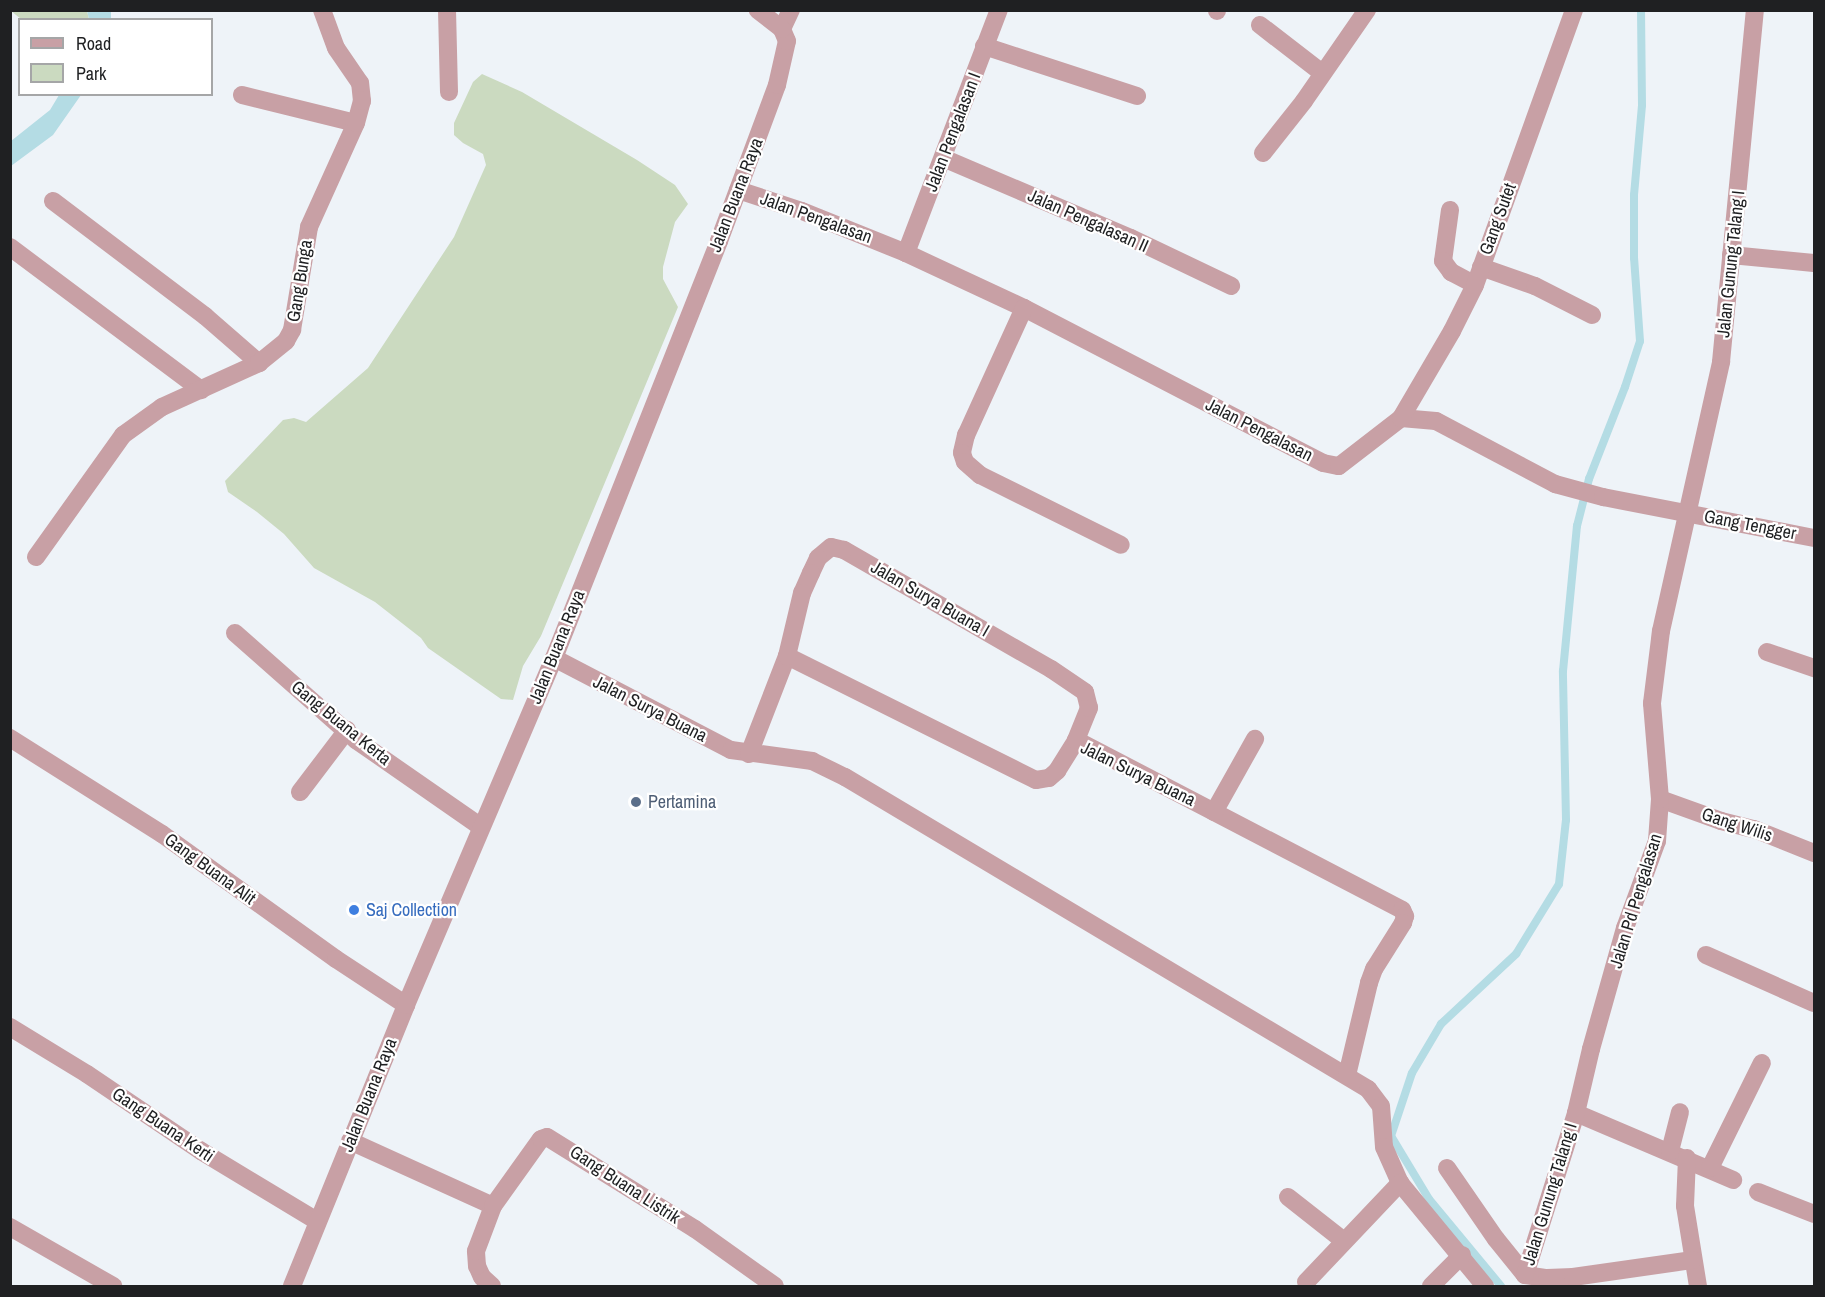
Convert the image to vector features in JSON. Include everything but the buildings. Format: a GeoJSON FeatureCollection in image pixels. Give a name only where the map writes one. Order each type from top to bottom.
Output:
{"type":"FeatureCollection","features":[{"type":"Feature","properties":{"kind":"street","name":"Gang Bunga"},"geometry":{"type":"LineString","coordinates":[[36,557],[123,435],[162,407],[259,363],[286,341],[292,330],[309,226],[356,123],[362,101],[360,82],[336,48],[322,10]]}},
{"type":"Feature","properties":{"kind":"street"},"geometry":{"type":"LineString","coordinates":[[447,10],[449,92]]}},
{"type":"Feature","properties":{"kind":"street"},"geometry":{"type":"LineString","coordinates":[[758,10],[782,29],[791,10]]}},
{"type":"Feature","properties":{"kind":"street","name":"Jalan Pengalasan I"},"geometry":{"type":"LineString","coordinates":[[906,253],[999,10]]}},
{"type":"Feature","properties":{"kind":"street"},"geometry":{"type":"LineString","coordinates":[[1263,153],[1304,101],[1367,10]]}},
{"type":"Feature","properties":{"kind":"street","name":"Gang Sutet"},"geometry":{"type":"LineString","coordinates":[[1401,418],[1452,331],[1475,285],[1574,10]]}},
{"type":"Feature","properties":{"kind":"street","name":"Jalan Gunung Talang I"},"geometry":{"type":"LineString","coordinates":[[1686,514],[1721,362],[1743,153],[1755,10]]}},
{"type":"Feature","properties":{"kind":"street"},"geometry":{"type":"LineString","coordinates":[[1260,25],[1322,73]]}},
{"type":"Feature","properties":{"kind":"street","name":"Jalan Buana Raya"},"geometry":{"type":"LineString","coordinates":[[292,1287],[405,1005],[554,658],[738,190],[786,54],[787,41],[782,29]]}},
{"type":"Feature","properties":{"kind":"street"},"geometry":{"type":"LineString","coordinates":[[984,46],[1137,96]]}},
{"type":"Feature","properties":{"kind":"street"},"geometry":{"type":"LineString","coordinates":[[242,95],[356,123]]}},
{"type":"Feature","properties":{"kind":"street","name":"Jalan Pengalasan II"},"geometry":{"type":"LineString","coordinates":[[943,158],[1131,238],[1231,286]]}},
{"type":"Feature","properties":{"kind":"street","name":"Jalan Pengalasan"},"geometry":{"type":"LineString","coordinates":[[738,190],[802,211],[906,253],[1024,308],[1323,462],[1339,466],[1401,418]]}},
{"type":"Feature","properties":{"kind":"street"},"geometry":{"type":"LineString","coordinates":[[53,201],[205,316],[259,363]]}},
{"type":"Feature","properties":{"kind":"street"},"geometry":{"type":"LineString","coordinates":[[1450,210],[1443,261],[1451,272],[1475,285]]}},
{"type":"Feature","properties":{"kind":"street"},"geometry":{"type":"LineString","coordinates":[[10,247],[201,390]]}},
{"type":"Feature","properties":{"kind":"street"},"geometry":{"type":"LineString","coordinates":[[1731,255],[1815,263]]}},
{"type":"Feature","properties":{"kind":"street"},"geometry":{"type":"LineString","coordinates":[[1481,267],[1535,286],[1592,315]]}},
{"type":"Feature","properties":{"kind":"street"},"geometry":{"type":"LineString","coordinates":[[1024,308],[966,435],[962,453],[965,462],[980,475],[1121,545]]}},
{"type":"Feature","properties":{"kind":"street"},"geometry":{"type":"LineString","coordinates":[[1401,418],[1436,421],[1555,484],[1603,497],[1686,514]]}},
{"type":"Feature","properties":{"kind":"street","name":"Gang Tengger"},"geometry":{"type":"LineString","coordinates":[[1686,514],[1815,538]]}},
{"type":"Feature","properties":{"kind":"street","name":"Jalan Pd Pengalasan"},"geometry":{"type":"LineString","coordinates":[[1575,1113],[1625,928],[1657,841],[1660,799],[1653,703],[1661,631],[1686,514]]}},
{"type":"Feature","properties":{"kind":"street","name":"Jalan Surya Buana I"},"geometry":{"type":"LineString","coordinates":[[787,656],[802,593],[818,558],[831,547],[844,550],[1051,669],[1085,692],[1089,708],[1076,740]]}},
{"type":"Feature","properties":{"kind":"street","name":"Gang Buana Kerta"},"geometry":{"type":"LineString","coordinates":[[235,633],[356,740],[481,827]]}},
{"type":"Feature","properties":{"kind":"street"},"geometry":{"type":"LineString","coordinates":[[1767,652],[1815,668]]}},
{"type":"Feature","properties":{"kind":"street"},"geometry":{"type":"LineString","coordinates":[[749,754],[787,656]]}},
{"type":"Feature","properties":{"kind":"street","name":"Jalan Surya Buana"},"geometry":{"type":"LineString","coordinates":[[787,656],[1036,780],[1049,778],[1057,771],[1076,740],[1402,910],[1405,916],[1403,923],[1374,969],[1369,983],[1347,1075]]}},
{"type":"Feature","properties":{"kind":"street","name":"Jalan Surya Buana"},"geometry":{"type":"LineString","coordinates":[[554,658],[731,750],[813,761],[845,777],[1347,1075],[1368,1089],[1381,1106],[1384,1147],[1400,1183]]}},
{"type":"Feature","properties":{"kind":"street"},"geometry":{"type":"LineString","coordinates":[[300,792],[347,730]]}},
{"type":"Feature","properties":{"kind":"street","name":"Gang Buana Alit"},"geometry":{"type":"LineString","coordinates":[[10,738],[162,834],[336,959],[405,1005]]}},
{"type":"Feature","properties":{"kind":"street"},"geometry":{"type":"LineString","coordinates":[[1214,812],[1255,739]]}},
{"type":"Feature","properties":{"kind":"street","name":"Gang Wilis"},"geometry":{"type":"LineString","coordinates":[[1660,799],[1721,821],[1754,829],[1815,853]]}},
{"type":"Feature","properties":{"kind":"street"},"geometry":{"type":"LineString","coordinates":[[1706,955],[1815,1003]]}},
{"type":"Feature","properties":{"kind":"street","name":"Gang Buana Kerti"},"geometry":{"type":"LineString","coordinates":[[10,1027],[87,1074],[210,1157],[317,1221]]}},
{"type":"Feature","properties":{"kind":"street"},"geometry":{"type":"LineString","coordinates":[[1710,1168],[1762,1063]]}},
{"type":"Feature","properties":{"kind":"street"},"geometry":{"type":"LineString","coordinates":[[1680,1112],[1678,1155],[1698,1287]]}},
{"type":"Feature","properties":{"kind":"street"},"geometry":{"type":"LineString","coordinates":[[1575,1113],[1710,1168],[1733,1180]]}},
{"type":"Feature","properties":{"kind":"street","name":"Jalan Gunung Talang I"},"geometry":{"type":"LineString","coordinates":[[1526,1275],[1575,1113]]}},
{"type":"Feature","properties":{"kind":"street","name":"Gang Buana Listrik"},"geometry":{"type":"LineString","coordinates":[[492,1287],[482,1277],[477,1266],[476,1251],[493,1206],[541,1139],[551,1137],[695,1229],[775,1287]]}},
{"type":"Feature","properties":{"kind":"street"},"geometry":{"type":"LineString","coordinates":[[350,1141],[493,1206]]}},
{"type":"Feature","properties":{"kind":"street"},"geometry":{"type":"LineString","coordinates":[[1447,1168],[1496,1239],[1526,1275],[1547,1278],[1602,1279],[1693,1260]]}},
{"type":"Feature","properties":{"kind":"street"},"geometry":{"type":"LineString","coordinates":[[1306,1282],[1400,1183],[1462,1255],[1485,1287]]}},
{"type":"Feature","properties":{"kind":"street"},"geometry":{"type":"LineString","coordinates":[[1758,1192],[1815,1214]]}},
{"type":"Feature","properties":{"kind":"street"},"geometry":{"type":"LineString","coordinates":[[1288,1197],[1344,1241]]}},
{"type":"Feature","properties":{"kind":"street"},"geometry":{"type":"LineString","coordinates":[[10,1227],[113,1287]]}},
{"type":"Feature","properties":{"kind":"street"},"geometry":{"type":"LineString","coordinates":[[1431,1287],[1462,1255]]}},
{"type":"Feature","properties":{"kind":"green space"},"geometry":{"type":"Polygon","coordinates":[[[11,11],[87,11],[89,18],[20,18],[11,11]]]}},
{"type":"Feature","properties":{"kind":"green space"},"geometry":{"type":"Polygon","coordinates":[[[482,74],[522,92],[637,160],[675,185],[688,204],[675,222],[663,267],[663,279],[678,307],[541,636],[523,666],[513,700],[501,699],[428,648],[421,638],[375,602],[314,568],[284,534],[228,492],[225,481],[283,420],[294,418],[306,422],[368,368],[454,237],[486,165],[483,154],[454,135],[454,123],[473,82],[482,74]]]}},
{"type":"Feature","properties":{"kind":"water"},"geometry":{"type":"Polygon","coordinates":[[[87,11],[111,11],[111,18],[89,18],[87,11]]]}},
{"type":"Feature","properties":{"kind":"water"},"geometry":{"type":"Polygon","coordinates":[[[58,96],[80,96],[53,135],[11,166],[11,141],[50,110],[58,96]]]}},
{"type":"Feature","properties":{"kind":"waterway"},"geometry":{"type":"LineString","coordinates":[[1501,1286],[1429,1199],[1391,1136],[1412,1073],[1441,1024],[1516,954],[1559,884],[1566,820],[1563,671],[1577,526],[1589,479],[1625,387],[1640,341],[1634,258],[1634,195],[1642,105],[1641,10]]}},
{"type":"Feature","properties":{"kind":"place","name":"Pertamina"},"geometry":{"type":"Point","coordinates":[636,802]}},
{"type":"Feature","properties":{"kind":"place","name":"Saj Collection"},"geometry":{"type":"Point","coordinates":[354,910]}}]}
